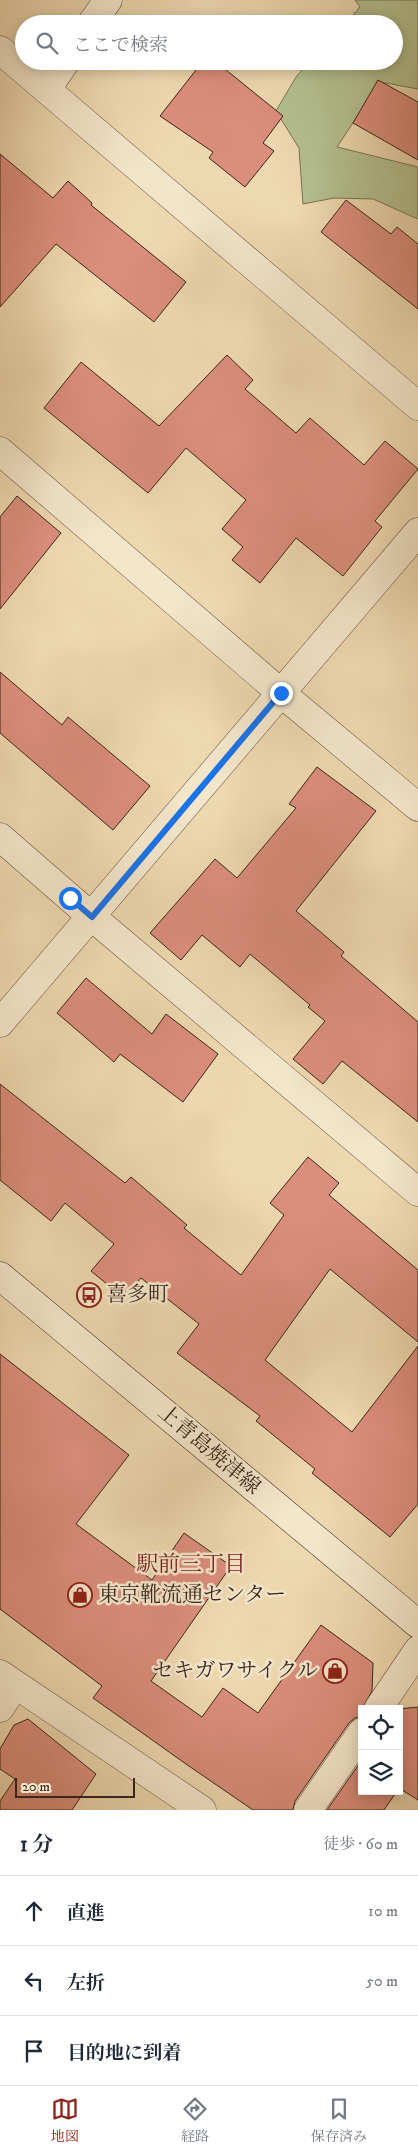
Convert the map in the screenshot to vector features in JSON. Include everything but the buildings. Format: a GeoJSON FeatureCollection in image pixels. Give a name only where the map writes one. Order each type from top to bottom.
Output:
{"type":"FeatureCollection","features":[{"type":"Feature","properties":{"kind":"street"},"geometry":{"type":"LineString","coordinates":[[98,15],[108,0]]}},
{"type":"Feature","properties":{"kind":"street"},"geometry":{"type":"LineString","coordinates":[[0,50],[15,62]]}},
{"type":"Feature","properties":{"kind":"street"},"geometry":{"type":"LineString","coordinates":[[24,70],[418,406]]}},
{"type":"Feature","properties":{"kind":"street"},"geometry":{"type":"LineString","coordinates":[[47,89],[60,70]]}},
{"type":"Feature","properties":{"kind":"street"},"geometry":{"type":"LineString","coordinates":[[0,451],[281,693],[418,808]]}},
{"type":"Feature","properties":{"kind":"street"},"geometry":{"type":"LineString","coordinates":[[0,1023],[418,532]]}},
{"type":"Feature","properties":{"kind":"street"},"geometry":{"type":"LineString","coordinates":[[0,837],[418,1192]]}},
{"type":"Feature","properties":{"kind":"street","name":"上青島焼津線"},"geometry":{"type":"LineString","coordinates":[[0,1276],[418,1624]]}},
{"type":"Feature","properties":{"kind":"street"},"geometry":{"type":"LineString","coordinates":[[381,1705],[418,1650]]}},
{"type":"Feature","properties":{"kind":"street"},"geometry":{"type":"LineString","coordinates":[[0,1708],[8,1680],[202,1810]]}},
{"type":"Feature","properties":{"kind":"street"},"geometry":{"type":"LineString","coordinates":[[308,1810],[358,1738]]}},
{"type":"Feature","properties":{"kind":"green space"},"geometry":{"type":"Polygon","coordinates":[[[355,0],[418,0],[418,89],[380,82],[337,147],[418,167],[418,219],[373,199],[334,198],[303,204],[299,148],[276,111],[302,70],[403,70],[403,15],[353,15],[360,7],[355,0]]]}},
{"type":"Feature","properties":{"kind":"place","name":"喜多町"},"geometry":{"type":"Point","coordinates":[89,1295]}},
{"type":"Feature","properties":{"kind":"place","name":"東京靴流通センター"},"geometry":{"type":"Point","coordinates":[80,1595]}},
{"type":"Feature","properties":{"kind":"place","name":"セキガワサイクル"},"geometry":{"type":"Point","coordinates":[335,1671]}},
{"type":"Feature","properties":{"kind":"district","name":"駅前三丁目"},"geometry":{"type":"Point","coordinates":[191,1564]}},
{"type":"Feature","properties":{"kind":"route"},"geometry":{"type":"LineString","coordinates":[[70,898],[92,917],[281,693]]}}]}
